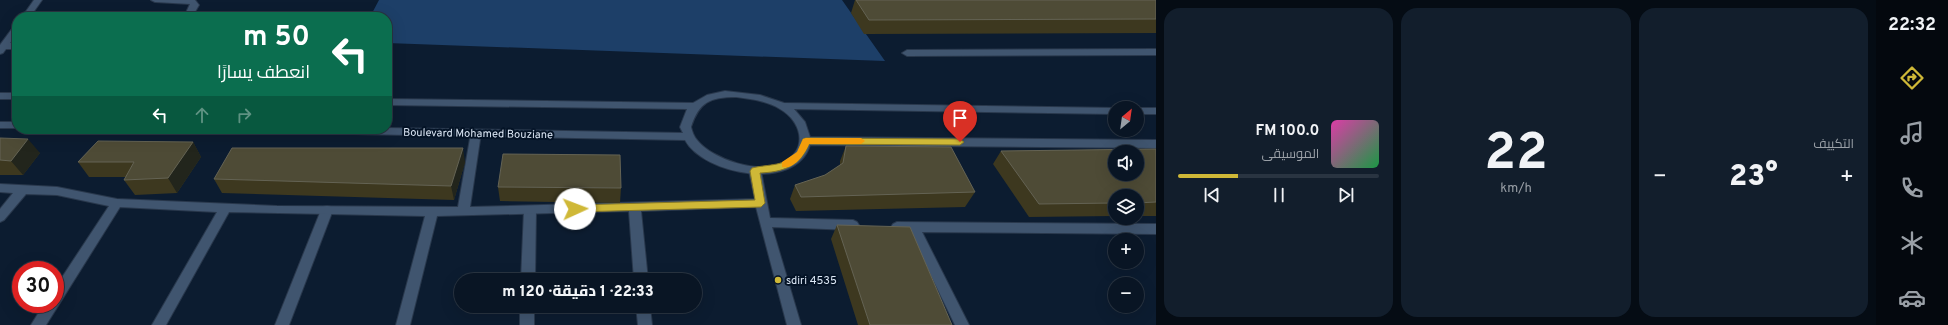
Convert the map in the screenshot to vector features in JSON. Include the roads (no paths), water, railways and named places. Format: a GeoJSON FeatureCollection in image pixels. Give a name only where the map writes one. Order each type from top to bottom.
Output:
{"type":"FeatureCollection","features":[{"type":"Feature","properties":{"kind":"street"},"geometry":{"type":"LineString","coordinates":[[30,12],[38,0]]}},
{"type":"Feature","properties":{"kind":"street"},"geometry":{"type":"LineString","coordinates":[[155,0],[193,2],[195,5],[192,12]]}},
{"type":"Feature","properties":{"kind":"street"},"geometry":{"type":"LineString","coordinates":[[2,49],[12,35]]}},
{"type":"Feature","properties":{"kind":"street"},"geometry":{"type":"LineString","coordinates":[[2,49],[12,47]]}},
{"type":"Feature","properties":{"kind":"street"},"geometry":{"type":"LineString","coordinates":[[907,52],[1156,52]]}},
{"type":"Feature","properties":{"kind":"street"},"geometry":{"type":"LineString","coordinates":[[744,94],[764,98],[782,106],[795,116],[803,128],[806,141],[801,154],[790,163],[774,169],[755,171],[734,168],[714,160],[699,150],[689,137],[686,126],[688,115],[695,106],[717,95],[744,94]]}},
{"type":"Feature","properties":{"kind":"street"},"geometry":{"type":"LineString","coordinates":[[0,96],[12,96]]}},
{"type":"Feature","properties":{"kind":"street"},"geometry":{"type":"LineString","coordinates":[[392,102],[695,106]]}},
{"type":"Feature","properties":{"kind":"street"},"geometry":{"type":"LineString","coordinates":[[782,106],[1108,111]]}},
{"type":"Feature","properties":{"kind":"street"},"geometry":{"type":"LineString","coordinates":[[1144,111],[1156,111]]}},
{"type":"Feature","properties":{"kind":"street"},"geometry":{"type":"LineString","coordinates":[[0,124],[12,125]]}},
{"type":"Feature","properties":{"kind":"street","name":"Boulevard Mohamed Bouziane"},"geometry":{"type":"LineString","coordinates":[[392,132],[689,137]]}},
{"type":"Feature","properties":{"kind":"street"},"geometry":{"type":"LineString","coordinates":[[463,212],[476,133]]}},
{"type":"Feature","properties":{"kind":"street"},"geometry":{"type":"LineString","coordinates":[[806,141],[1156,144]]}},
{"type":"Feature","properties":{"kind":"street"},"geometry":{"type":"LineString","coordinates":[[755,171],[765,222],[794,325]]}},
{"type":"Feature","properties":{"kind":"street"},"geometry":{"type":"LineString","coordinates":[[0,188],[57,191],[117,203],[225,208],[463,212],[761,203]]}},
{"type":"Feature","properties":{"kind":"street"},"geometry":{"type":"LineString","coordinates":[[0,217],[23,189]]}},
{"type":"Feature","properties":{"kind":"street"},"geometry":{"type":"LineString","coordinates":[[64,285],[117,203]]}},
{"type":"Feature","properties":{"kind":"street"},"geometry":{"type":"LineString","coordinates":[[635,207],[640,273]]}},
{"type":"Feature","properties":{"kind":"street"},"geometry":{"type":"LineString","coordinates":[[159,325],[225,208]]}},
{"type":"Feature","properties":{"kind":"street"},"geometry":{"type":"LineString","coordinates":[[282,325],[327,210]]}},
{"type":"Feature","properties":{"kind":"street"},"geometry":{"type":"LineString","coordinates":[[528,273],[530,210]]}},
{"type":"Feature","properties":{"kind":"street"},"geometry":{"type":"LineString","coordinates":[[403,325],[432,212]]}},
{"type":"Feature","properties":{"kind":"street"},"geometry":{"type":"LineString","coordinates":[[765,222],[867,226]]}},
{"type":"Feature","properties":{"kind":"street"},"geometry":{"type":"LineString","coordinates":[[883,226],[914,228],[1156,229]]}},
{"type":"Feature","properties":{"kind":"street"},"geometry":{"type":"LineString","coordinates":[[914,228],[962,325]]}},
{"type":"Feature","properties":{"kind":"street"},"geometry":{"type":"LineString","coordinates":[[38,325],[46,313]]}},
{"type":"Feature","properties":{"kind":"street"},"geometry":{"type":"LineString","coordinates":[[527,313],[527,325]]}},
{"type":"Feature","properties":{"kind":"street"},"geometry":{"type":"LineString","coordinates":[[644,313],[645,325]]}},
{"type":"Feature","properties":{"kind":"place","name":"sdiri 4535"},"geometry":{"type":"Point","coordinates":[778,280]}}]}
